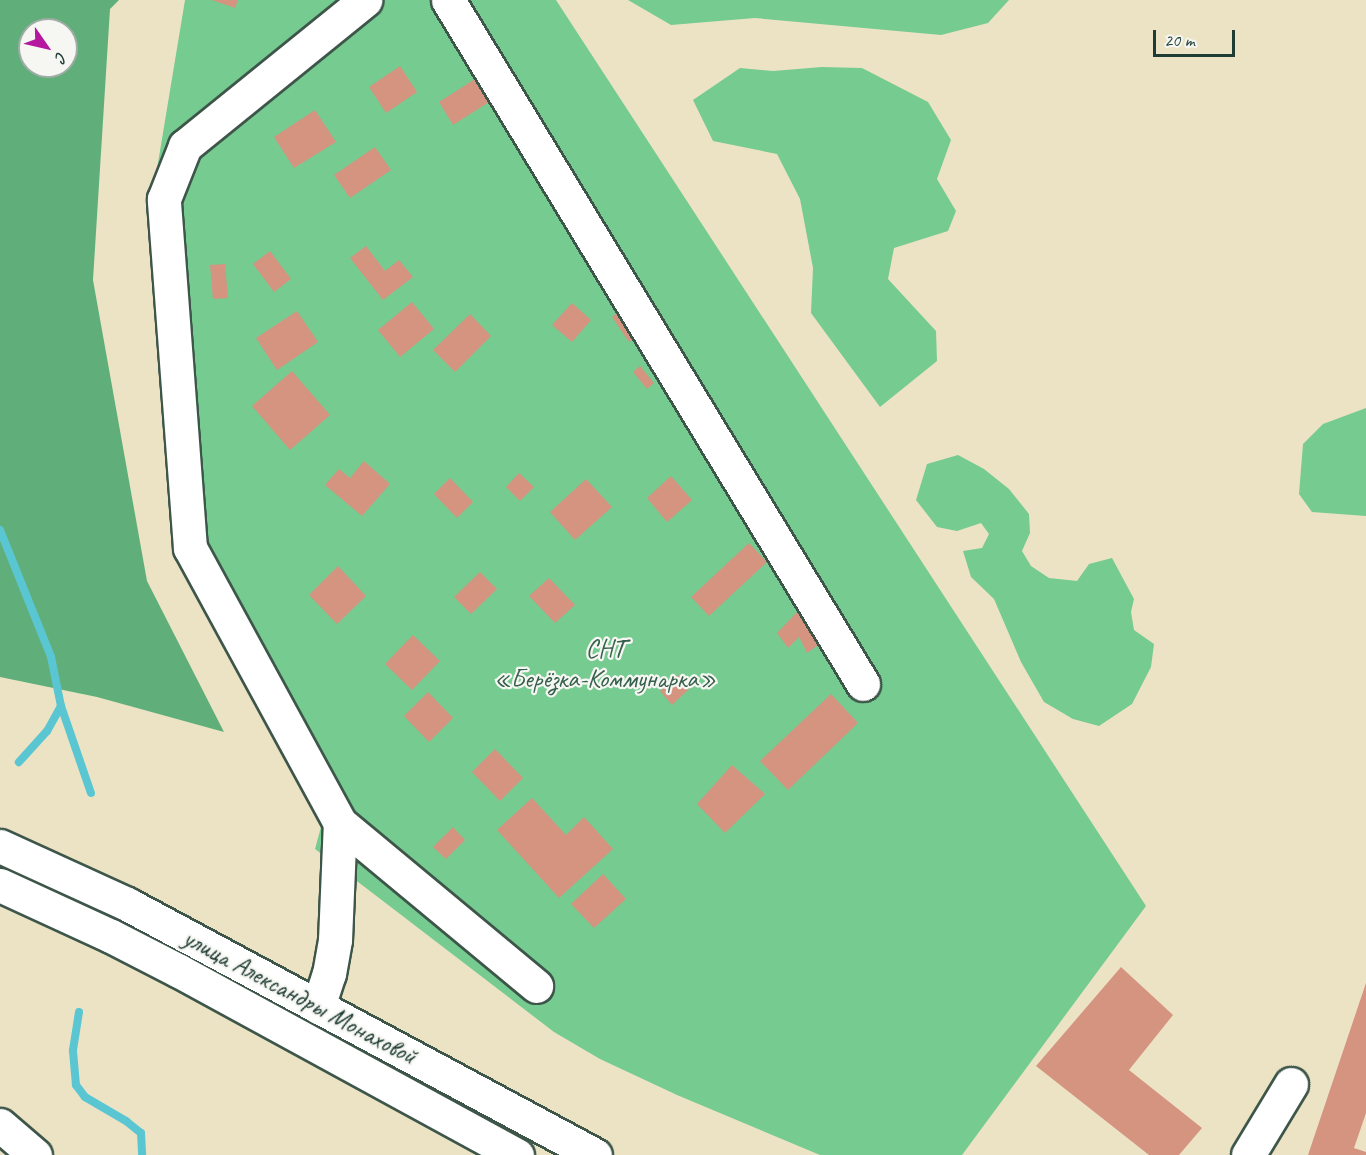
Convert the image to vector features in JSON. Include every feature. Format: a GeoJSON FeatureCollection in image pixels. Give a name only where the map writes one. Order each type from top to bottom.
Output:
{"type":"FeatureCollection","features":[{"type":"Feature","properties":{"kind":"main road"},"geometry":{"type":"LineString","coordinates":[[365,0],[185,146],[164,200],[190,548],[340,823],[536,986]]}},
{"type":"Feature","properties":{"kind":"main road"},"geometry":{"type":"LineString","coordinates":[[448,0],[863,684]]}},
{"type":"Feature","properties":{"kind":"main road"},"geometry":{"type":"LineString","coordinates":[[318,1007],[329,974],[335,940],[340,823]]}},
{"type":"Feature","properties":{"kind":"main road","name":"улица Александры Монаховой"},"geometry":{"type":"LineString","coordinates":[[0,846],[127,904],[595,1155]]}},
{"type":"Feature","properties":{"kind":"main road","name":"улица Александры Монаховой"},"geometry":{"type":"LineString","coordinates":[[0,885],[111,936],[179,971],[517,1155]]}},
{"type":"Feature","properties":{"kind":"main road"},"geometry":{"type":"LineString","coordinates":[[1248,1155],[1291,1084]]}},
{"type":"Feature","properties":{"kind":"main road"},"geometry":{"type":"LineString","coordinates":[[0,1125],[35,1155]]}},
{"type":"Feature","properties":{"kind":"green space"},"geometry":{"type":"Polygon","coordinates":[[[0,0],[119,0],[110,9],[93,280],[147,581],[224,732],[97,697],[0,677],[0,0]]]}},
{"type":"Feature","properties":{"kind":"green space","name":"СНТ «Берёзка-Коммунарка»"},"geometry":{"type":"Polygon","coordinates":[[[185,0],[556,0],[1146,906],[962,1155],[820,1155],[677,1095],[600,1059],[554,1032],[315,849],[321,827],[316,806],[200,596],[152,199],[185,0]]]}},
{"type":"Feature","properties":{"kind":"green space"},"geometry":{"type":"Polygon","coordinates":[[[628,0],[1009,0],[988,23],[941,35],[755,18],[671,25],[628,0]]]}},
{"type":"Feature","properties":{"kind":"green space"},"geometry":{"type":"Polygon","coordinates":[[[822,67],[862,68],[928,102],[951,140],[937,179],[956,211],[948,231],[894,248],[888,279],[936,331],[937,361],[880,407],[811,313],[813,268],[800,199],[777,154],[713,141],[693,100],[740,68],[773,71],[822,67]]]}},
{"type":"Feature","properties":{"kind":"green space"},"geometry":{"type":"Polygon","coordinates":[[[1366,408],[1366,516],[1312,512],[1299,494],[1303,444],[1323,424],[1366,408]]]}},
{"type":"Feature","properties":{"kind":"green space"},"geometry":{"type":"Polygon","coordinates":[[[958,455],[984,469],[1009,489],[1029,514],[1030,533],[1022,551],[1031,566],[1049,578],[1077,581],[1089,564],[1112,558],[1134,599],[1131,612],[1134,630],[1154,644],[1151,667],[1132,704],[1099,726],[1073,719],[1044,702],[1021,662],[994,599],[971,577],[963,551],[982,548],[989,534],[981,523],[957,531],[937,527],[916,500],[927,464],[958,455]]]}},
{"type":"Feature","properties":{"kind":"building"},"geometry":{"type":"Polygon","coordinates":[[[212,0],[238,0],[235,8],[212,0]]]}},
{"type":"Feature","properties":{"kind":"building"},"geometry":{"type":"Polygon","coordinates":[[[400,66],[417,92],[386,113],[369,87],[400,66]]]}},
{"type":"Feature","properties":{"kind":"building"},"geometry":{"type":"Polygon","coordinates":[[[475,79],[489,102],[453,125],[439,102],[475,79]]]}},
{"type":"Feature","properties":{"kind":"building"},"geometry":{"type":"Polygon","coordinates":[[[315,110],[336,142],[294,168],[274,137],[315,110]]]}},
{"type":"Feature","properties":{"kind":"building"},"geometry":{"type":"Polygon","coordinates":[[[375,147],[391,170],[350,198],[334,175],[375,147]]]}},
{"type":"Feature","properties":{"kind":"building"},"geometry":{"type":"Polygon","coordinates":[[[366,246],[385,271],[399,260],[413,277],[383,300],[350,258],[366,246]]]}},
{"type":"Feature","properties":{"kind":"building"},"geometry":{"type":"Polygon","coordinates":[[[270,251],[291,279],[274,292],[253,264],[270,251]]]}},
{"type":"Feature","properties":{"kind":"building"},"geometry":{"type":"Polygon","coordinates":[[[225,264],[228,298],[213,299],[210,265],[225,264]]]}},
{"type":"Feature","properties":{"kind":"building"},"geometry":{"type":"Polygon","coordinates":[[[412,302],[434,329],[400,357],[378,330],[412,302]]]}},
{"type":"Feature","properties":{"kind":"building"},"geometry":{"type":"Polygon","coordinates":[[[572,303],[591,320],[572,342],[552,325],[572,303]]]}},
{"type":"Feature","properties":{"kind":"building"},"geometry":{"type":"Polygon","coordinates":[[[622,310],[638,335],[629,342],[612,317],[622,310]]]}},
{"type":"Feature","properties":{"kind":"building"},"geometry":{"type":"Polygon","coordinates":[[[297,311],[318,342],[277,370],[256,338],[297,311]]]}},
{"type":"Feature","properties":{"kind":"building"},"geometry":{"type":"Polygon","coordinates":[[[470,314],[491,336],[455,372],[433,350],[470,314]]]}},
{"type":"Feature","properties":{"kind":"building"},"geometry":{"type":"Polygon","coordinates":[[[640,366],[654,383],[647,389],[633,372],[640,366]]]}},
{"type":"Feature","properties":{"kind":"building"},"geometry":{"type":"Polygon","coordinates":[[[292,371],[330,415],[290,450],[252,406],[292,371]]]}},
{"type":"Feature","properties":{"kind":"building"},"geometry":{"type":"Polygon","coordinates":[[[364,461],[390,484],[362,516],[325,485],[339,469],[350,478],[364,461]]]}},
{"type":"Feature","properties":{"kind":"building"},"geometry":{"type":"Polygon","coordinates":[[[519,473],[534,487],[520,501],[506,487],[519,473]]]}},
{"type":"Feature","properties":{"kind":"building"},"geometry":{"type":"Polygon","coordinates":[[[671,476],[692,500],[667,522],[647,498],[671,476]]]}},
{"type":"Feature","properties":{"kind":"building"},"geometry":{"type":"Polygon","coordinates":[[[450,478],[473,502],[457,518],[434,494],[450,478]]]}},
{"type":"Feature","properties":{"kind":"building"},"geometry":{"type":"Polygon","coordinates":[[[586,479],[612,507],[575,540],[550,512],[586,479]]]}},
{"type":"Feature","properties":{"kind":"building"},"geometry":{"type":"Polygon","coordinates":[[[749,543],[767,562],[709,616],[691,597],[749,543]]]}},
{"type":"Feature","properties":{"kind":"building"},"geometry":{"type":"Polygon","coordinates":[[[338,566],[366,596],[337,624],[309,595],[338,566]]]}},
{"type":"Feature","properties":{"kind":"building"},"geometry":{"type":"Polygon","coordinates":[[[480,572],[497,589],[471,614],[454,597],[480,572]]]}},
{"type":"Feature","properties":{"kind":"building"},"geometry":{"type":"Polygon","coordinates":[[[549,578],[575,605],[555,623],[529,596],[549,578]]]}},
{"type":"Feature","properties":{"kind":"building"},"geometry":{"type":"Polygon","coordinates":[[[800,609],[821,643],[807,653],[799,637],[788,648],[777,633],[800,609]]]}},
{"type":"Feature","properties":{"kind":"building"},"geometry":{"type":"Polygon","coordinates":[[[413,635],[440,661],[412,690],[385,664],[413,635]]]}},
{"type":"Feature","properties":{"kind":"building"},"geometry":{"type":"Polygon","coordinates":[[[678,675],[690,688],[672,705],[660,691],[678,675]]]}},
{"type":"Feature","properties":{"kind":"building"},"geometry":{"type":"Polygon","coordinates":[[[428,692],[453,718],[429,742],[404,716],[428,692]]]}},
{"type":"Feature","properties":{"kind":"building"},"geometry":{"type":"Polygon","coordinates":[[[831,694],[858,723],[788,790],[760,761],[831,694]]]}},
{"type":"Feature","properties":{"kind":"building"},"geometry":{"type":"Polygon","coordinates":[[[495,749],[523,778],[500,801],[472,772],[495,749]]]}},
{"type":"Feature","properties":{"kind":"building"},"geometry":{"type":"Polygon","coordinates":[[[732,765],[765,794],[725,833],[697,804],[732,765]]]}},
{"type":"Feature","properties":{"kind":"building"},"geometry":{"type":"Polygon","coordinates":[[[532,798],[566,835],[584,817],[613,849],[559,898],[497,830],[532,798]]]}},
{"type":"Feature","properties":{"kind":"building"},"geometry":{"type":"Polygon","coordinates":[[[453,827],[465,840],[446,859],[433,847],[453,827]]]}},
{"type":"Feature","properties":{"kind":"building"},"geometry":{"type":"Polygon","coordinates":[[[603,874],[626,899],[594,928],[571,904],[603,874]]]}},
{"type":"Feature","properties":{"kind":"building"},"geometry":{"type":"Polygon","coordinates":[[[1121,967],[1173,1015],[1129,1070],[1202,1128],[1179,1155],[1149,1155],[1036,1066],[1121,967]]]}},
{"type":"Feature","properties":{"kind":"building"},"geometry":{"type":"Polygon","coordinates":[[[1366,983],[1366,1113],[1354,1148],[1366,1152],[1366,1155],[1308,1155],[1366,983]]]}},
{"type":"Feature","properties":{"kind":"waterway"},"geometry":{"type":"LineString","coordinates":[[0,530],[51,657],[61,706],[47,731],[19,762]]}},
{"type":"Feature","properties":{"kind":"waterway"},"geometry":{"type":"LineString","coordinates":[[61,706],[91,793]]}},
{"type":"Feature","properties":{"kind":"waterway"},"geometry":{"type":"LineString","coordinates":[[79,1012],[73,1051],[76,1085],[85,1097],[126,1121],[141,1133],[142,1155]]}}]}
